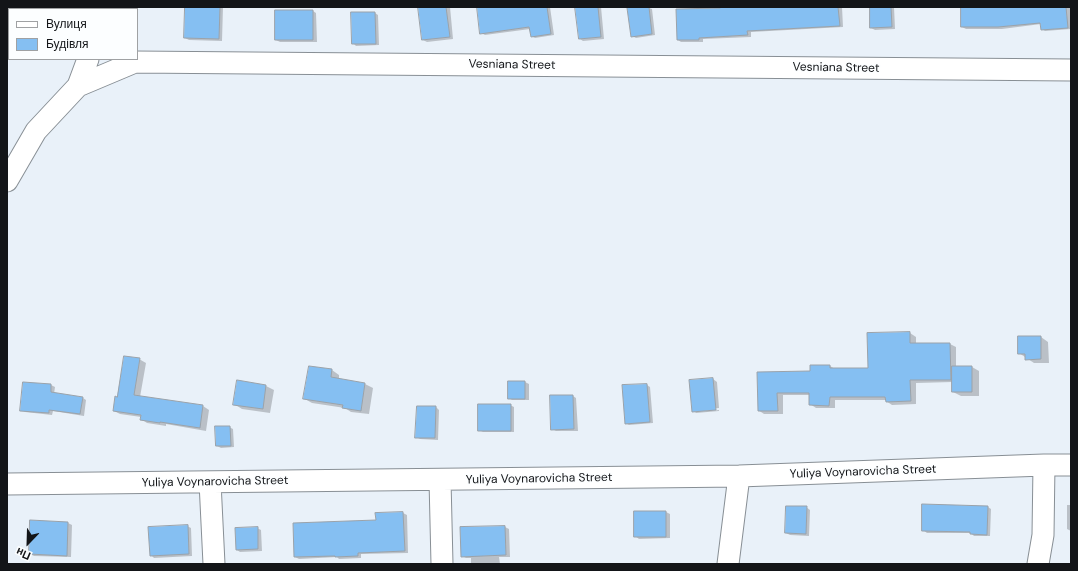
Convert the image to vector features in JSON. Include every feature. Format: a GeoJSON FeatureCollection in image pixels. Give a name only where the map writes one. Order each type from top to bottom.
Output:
{"type":"FeatureCollection","features":[{"type":"Feature","properties":{"kind":"street"},"geometry":{"type":"LineString","coordinates":[[78,86],[88,60]]}},
{"type":"Feature","properties":{"kind":"street","name":"Vesniana Street"},"geometry":{"type":"LineString","coordinates":[[7,181],[36,131],[78,86],[135,62],[1071,70]]}},
{"type":"Feature","properties":{"kind":"street"},"geometry":{"type":"LineString","coordinates":[[1038,564],[1043,535],[1044,465]]}},
{"type":"Feature","properties":{"kind":"street","name":"Yuliya Voynarovicha Street"},"geometry":{"type":"LineString","coordinates":[[7,484],[739,476],[1044,465],[1071,466]]}},
{"type":"Feature","properties":{"kind":"street"},"geometry":{"type":"LineString","coordinates":[[728,564],[739,476]]}},
{"type":"Feature","properties":{"kind":"street"},"geometry":{"type":"LineString","coordinates":[[440,480],[442,564]]}},
{"type":"Feature","properties":{"kind":"street"},"geometry":{"type":"LineString","coordinates":[[210,482],[214,564]]}},
{"type":"Feature","properties":{"kind":"building"},"geometry":{"type":"Polygon","coordinates":[[[185,7],[220,7],[219,39],[184,38],[185,7]]]}},
{"type":"Feature","properties":{"kind":"building"},"geometry":{"type":"Polygon","coordinates":[[[418,7],[446,7],[450,37],[422,40],[418,7]]]}},
{"type":"Feature","properties":{"kind":"building"},"geometry":{"type":"Polygon","coordinates":[[[477,7],[547,7],[551,34],[531,37],[529,27],[480,34],[477,7]]]}},
{"type":"Feature","properties":{"kind":"building"},"geometry":{"type":"Polygon","coordinates":[[[575,7],[598,7],[601,37],[579,39],[575,7]]]}},
{"type":"Feature","properties":{"kind":"building"},"geometry":{"type":"Polygon","coordinates":[[[649,7],[652,34],[631,37],[627,8],[649,7]]]}},
{"type":"Feature","properties":{"kind":"building"},"geometry":{"type":"Polygon","coordinates":[[[720,7],[838,7],[840,26],[747,31],[748,35],[699,38],[699,40],[677,40],[676,9],[720,7]]]}},
{"type":"Feature","properties":{"kind":"building"},"geometry":{"type":"Polygon","coordinates":[[[870,7],[891,7],[892,27],[870,28],[870,7]]]}},
{"type":"Feature","properties":{"kind":"building"},"geometry":{"type":"Polygon","coordinates":[[[961,7],[1066,7],[1068,28],[1041,30],[1040,23],[998,27],[961,27],[961,7]]]}},
{"type":"Feature","properties":{"kind":"building"},"geometry":{"type":"Polygon","coordinates":[[[275,10],[313,10],[313,40],[275,40],[275,10]]]}},
{"type":"Feature","properties":{"kind":"building"},"geometry":{"type":"Polygon","coordinates":[[[351,12],[375,12],[376,44],[352,44],[351,12]]]}},
{"type":"Feature","properties":{"kind":"building"},"geometry":{"type":"Polygon","coordinates":[[[910,332],[910,343],[950,343],[951,380],[910,380],[911,401],[886,402],[885,397],[830,397],[829,406],[809,405],[809,393],[777,393],[778,411],[758,411],[757,372],[810,371],[810,365],[830,365],[830,368],[868,368],[867,333],[910,332]]]}},
{"type":"Feature","properties":{"kind":"building"},"geometry":{"type":"Polygon","coordinates":[[[1018,336],[1041,336],[1041,359],[1025,360],[1025,354],[1018,354],[1018,336]]]}},
{"type":"Feature","properties":{"kind":"building"},"geometry":{"type":"Polygon","coordinates":[[[124,356],[140,358],[134,395],[203,405],[200,428],[140,420],[141,415],[113,411],[124,356]]]}},
{"type":"Feature","properties":{"kind":"building"},"geometry":{"type":"Polygon","coordinates":[[[309,366],[332,369],[331,377],[365,383],[361,411],[342,408],[343,405],[303,399],[309,366]]]}},
{"type":"Feature","properties":{"kind":"building"},"geometry":{"type":"Polygon","coordinates":[[[952,366],[972,366],[972,392],[952,392],[952,366]]]}},
{"type":"Feature","properties":{"kind":"building"},"geometry":{"type":"Polygon","coordinates":[[[713,378],[716,410],[692,412],[689,380],[713,378]]]}},
{"type":"Feature","properties":{"kind":"building"},"geometry":{"type":"Polygon","coordinates":[[[237,380],[266,385],[263,409],[233,405],[237,380]]]}},
{"type":"Feature","properties":{"kind":"building"},"geometry":{"type":"Polygon","coordinates":[[[508,381],[525,381],[525,399],[508,399],[508,381]]]}},
{"type":"Feature","properties":{"kind":"building"},"geometry":{"type":"Polygon","coordinates":[[[23,382],[51,384],[51,392],[83,397],[80,414],[49,410],[49,413],[20,411],[23,382]]]}},
{"type":"Feature","properties":{"kind":"building"},"geometry":{"type":"Polygon","coordinates":[[[647,384],[650,422],[625,424],[622,385],[647,384]]]}},
{"type":"Feature","properties":{"kind":"building"},"geometry":{"type":"Polygon","coordinates":[[[550,395],[573,395],[574,429],[551,430],[550,395]]]}},
{"type":"Feature","properties":{"kind":"building"},"geometry":{"type":"Polygon","coordinates":[[[478,404],[511,404],[511,431],[478,431],[478,404]]]}},
{"type":"Feature","properties":{"kind":"building"},"geometry":{"type":"Polygon","coordinates":[[[417,406],[436,406],[435,438],[415,438],[417,406]]]}},
{"type":"Feature","properties":{"kind":"building"},"geometry":{"type":"Polygon","coordinates":[[[215,426],[230,426],[231,446],[216,446],[215,426]]]}},
{"type":"Feature","properties":{"kind":"building"},"geometry":{"type":"Polygon","coordinates":[[[922,504],[988,506],[987,535],[970,534],[970,532],[922,531],[922,504]]]}},
{"type":"Feature","properties":{"kind":"building"},"geometry":{"type":"Polygon","coordinates":[[[786,506],[807,506],[806,534],[785,533],[786,506]]]}},
{"type":"Feature","properties":{"kind":"building"},"geometry":{"type":"Polygon","coordinates":[[[634,511],[666,511],[666,537],[634,537],[634,511]]]}},
{"type":"Feature","properties":{"kind":"building"},"geometry":{"type":"Polygon","coordinates":[[[403,512],[405,551],[358,553],[358,556],[294,557],[293,523],[376,520],[375,513],[403,512]]]}},
{"type":"Feature","properties":{"kind":"building"},"geometry":{"type":"Polygon","coordinates":[[[30,520],[68,522],[67,556],[29,554],[30,520]]]}},
{"type":"Feature","properties":{"kind":"building"},"geometry":{"type":"Polygon","coordinates":[[[188,525],[189,554],[150,556],[148,527],[188,525]]]}},
{"type":"Feature","properties":{"kind":"building"},"geometry":{"type":"Polygon","coordinates":[[[505,526],[506,555],[461,557],[460,527],[505,526]]]}},
{"type":"Feature","properties":{"kind":"building"},"geometry":{"type":"Polygon","coordinates":[[[258,527],[258,549],[236,550],[235,528],[258,527]]]}}]}
